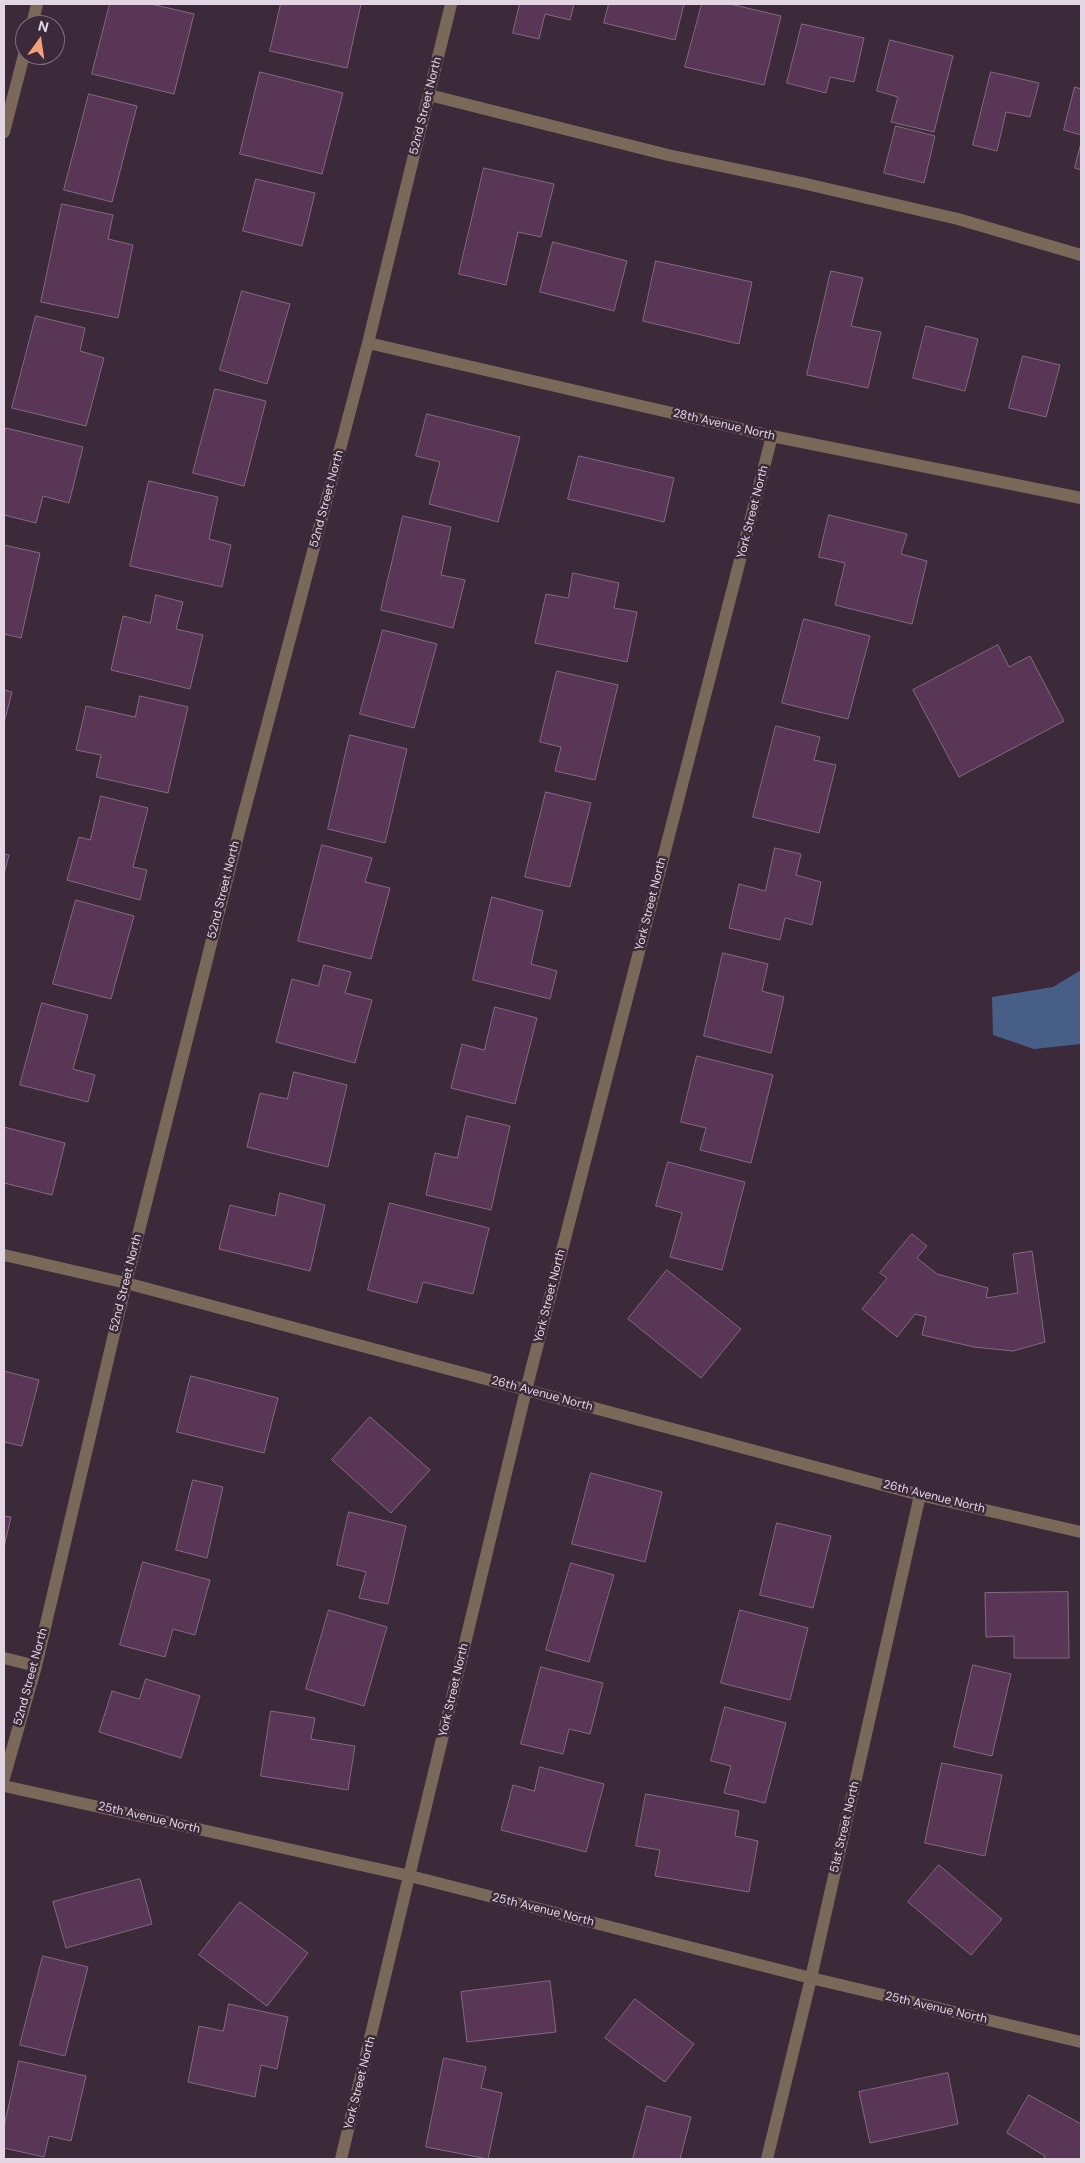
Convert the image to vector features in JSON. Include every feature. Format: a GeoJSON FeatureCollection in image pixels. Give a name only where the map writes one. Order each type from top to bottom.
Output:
{"type":"FeatureCollection","features":[{"type":"Feature","properties":{"kind":"street","name":"52nd Street North"},"geometry":{"type":"LineString","coordinates":[[4,1778],[36,1666],[126,1283],[240,824],[368,343],[451,4]]}},
{"type":"Feature","properties":{"kind":"street"},"geometry":{"type":"LineString","coordinates":[[4,132],[21,65]]}},
{"type":"Feature","properties":{"kind":"street"},"geometry":{"type":"LineString","coordinates":[[429,95],[668,155],[802,183],[958,219],[1081,254]]}},
{"type":"Feature","properties":{"kind":"street","name":"28th Avenue North"},"geometry":{"type":"LineString","coordinates":[[368,343],[772,436],[1081,498]]}},
{"type":"Feature","properties":{"kind":"street","name":"York Street North"},"geometry":{"type":"LineString","coordinates":[[341,2159],[526,1390],[772,436]]}},
{"type":"Feature","properties":{"kind":"street","name":"26th Avenue North"},"geometry":{"type":"LineString","coordinates":[[4,1255],[126,1283],[920,1495],[1081,1532]]}},
{"type":"Feature","properties":{"kind":"street","name":"51st Street North"},"geometry":{"type":"LineString","coordinates":[[767,2159],[811,1978],[920,1495]]}},
{"type":"Feature","properties":{"kind":"street"},"geometry":{"type":"LineString","coordinates":[[4,1658],[36,1666]]}},
{"type":"Feature","properties":{"kind":"street","name":"25th Avenue North"},"geometry":{"type":"LineString","coordinates":[[4,1786],[410,1876],[811,1978],[1081,2042]]}},
{"type":"Feature","properties":{"kind":"water"},"geometry":{"type":"Polygon","coordinates":[[[1081,970],[1081,1044],[1034,1049],[993,1035],[992,997],[1053,987],[1081,970]]]}},
{"type":"Feature","properties":{"kind":"building"},"geometry":{"type":"Polygon","coordinates":[[[110,4],[151,4],[194,14],[174,94],[92,74],[110,4]]]}},
{"type":"Feature","properties":{"kind":"building"},"geometry":{"type":"Polygon","coordinates":[[[281,4],[361,4],[347,68],[270,51],[281,4]]]}},
{"type":"Feature","properties":{"kind":"building"},"geometry":{"type":"Polygon","coordinates":[[[520,4],[574,4],[570,20],[545,14],[539,39],[513,33],[520,4]]]}},
{"type":"Feature","properties":{"kind":"building"},"geometry":{"type":"Polygon","coordinates":[[[609,4],[684,4],[675,40],[604,23],[609,4]]]}},
{"type":"Feature","properties":{"kind":"building"},"geometry":{"type":"Polygon","coordinates":[[[702,4],[730,4],[781,16],[764,85],[685,67],[702,4]]]}},
{"type":"Feature","properties":{"kind":"building"},"geometry":{"type":"Polygon","coordinates":[[[802,24],[864,38],[854,82],[830,77],[826,93],[787,83],[802,24]]]}},
{"type":"Feature","properties":{"kind":"building"},"geometry":{"type":"Polygon","coordinates":[[[890,40],[953,56],[934,132],[891,122],[898,97],[877,91],[890,40]]]}},
{"type":"Feature","properties":{"kind":"building"},"geometry":{"type":"Polygon","coordinates":[[[260,72],[343,93],[322,174],[240,154],[260,72]]]}},
{"type":"Feature","properties":{"kind":"building"},"geometry":{"type":"Polygon","coordinates":[[[991,72],[1039,83],[1030,117],[1006,112],[997,151],[973,145],[991,72]]]}},
{"type":"Feature","properties":{"kind":"building"},"geometry":{"type":"Polygon","coordinates":[[[1075,87],[1081,89],[1081,135],[1064,130],[1075,87]]]}},
{"type":"Feature","properties":{"kind":"building"},"geometry":{"type":"Polygon","coordinates":[[[89,94],[137,106],[112,202],[64,190],[89,94]]]}},
{"type":"Feature","properties":{"kind":"building"},"geometry":{"type":"Polygon","coordinates":[[[896,126],[935,136],[924,183],[884,173],[896,126]]]}},
{"type":"Feature","properties":{"kind":"building"},"geometry":{"type":"Polygon","coordinates":[[[1081,143],[1081,170],[1075,168],[1081,143]]]}},
{"type":"Feature","properties":{"kind":"building"},"geometry":{"type":"Polygon","coordinates":[[[484,168],[554,184],[541,237],[518,232],[506,285],[459,274],[484,168]]]}},
{"type":"Feature","properties":{"kind":"building"},"geometry":{"type":"Polygon","coordinates":[[[256,179],[315,193],[302,246],[243,231],[256,179]]]}},
{"type":"Feature","properties":{"kind":"building"},"geometry":{"type":"Polygon","coordinates":[[[62,204],[113,215],[108,239],[133,245],[118,318],[41,302],[62,204]]]}},
{"type":"Feature","properties":{"kind":"building"},"geometry":{"type":"Polygon","coordinates":[[[553,242],[627,261],[614,311],[540,292],[553,242]]]}},
{"type":"Feature","properties":{"kind":"building"},"geometry":{"type":"Polygon","coordinates":[[[656,261],[752,282],[739,344],[643,321],[656,261]]]}},
{"type":"Feature","properties":{"kind":"building"},"geometry":{"type":"Polygon","coordinates":[[[831,271],[863,278],[851,326],[881,332],[868,388],[807,375],[831,271]]]}},
{"type":"Feature","properties":{"kind":"building"},"geometry":{"type":"Polygon","coordinates":[[[242,291],[290,304],[267,384],[220,370],[242,291]]]}},
{"type":"Feature","properties":{"kind":"building"},"geometry":{"type":"Polygon","coordinates":[[[36,316],[85,328],[80,351],[104,358],[86,426],[12,408],[36,316]]]}},
{"type":"Feature","properties":{"kind":"building"},"geometry":{"type":"Polygon","coordinates":[[[926,326],[978,339],[965,391],[913,378],[926,326]]]}},
{"type":"Feature","properties":{"kind":"building"},"geometry":{"type":"Polygon","coordinates":[[[1023,356],[1060,365],[1046,417],[1009,408],[1023,356]]]}},
{"type":"Feature","properties":{"kind":"building"},"geometry":{"type":"Polygon","coordinates":[[[215,389],[266,401],[244,486],[193,473],[215,389]]]}},
{"type":"Feature","properties":{"kind":"building"},"geometry":{"type":"Polygon","coordinates":[[[427,414],[520,437],[498,522],[429,504],[440,462],[416,456],[427,414]]]}},
{"type":"Feature","properties":{"kind":"building"},"geometry":{"type":"Polygon","coordinates":[[[6,428],[83,447],[69,503],[43,496],[36,523],[4,515],[4,435],[6,428]]]}},
{"type":"Feature","properties":{"kind":"building"},"geometry":{"type":"Polygon","coordinates":[[[579,456],[674,478],[664,522],[568,499],[579,456]]]}},
{"type":"Feature","properties":{"kind":"building"},"geometry":{"type":"Polygon","coordinates":[[[149,481],[218,497],[209,539],[231,545],[222,587],[130,566],[149,481]]]}},
{"type":"Feature","properties":{"kind":"building"},"geometry":{"type":"Polygon","coordinates":[[[829,515],[907,534],[901,554],[927,561],[912,624],[835,605],[845,563],[819,557],[829,515]]]}},
{"type":"Feature","properties":{"kind":"building"},"geometry":{"type":"Polygon","coordinates":[[[403,516],[451,527],[441,575],[465,580],[453,628],[381,610],[403,516]]]}},
{"type":"Feature","properties":{"kind":"building"},"geometry":{"type":"Polygon","coordinates":[[[4,545],[40,553],[21,638],[4,634],[4,545]]]}},
{"type":"Feature","properties":{"kind":"building"},"geometry":{"type":"Polygon","coordinates":[[[573,573],[619,583],[614,608],[637,612],[627,662],[535,643],[546,594],[568,598],[573,573]]]}},
{"type":"Feature","properties":{"kind":"building"},"geometry":{"type":"Polygon","coordinates":[[[156,595],[183,602],[176,629],[203,635],[190,689],[111,670],[123,616],[150,623],[156,595]]]}},
{"type":"Feature","properties":{"kind":"building"},"geometry":{"type":"Polygon","coordinates":[[[804,619],[870,636],[848,719],[782,703],[804,619]]]}},
{"type":"Feature","properties":{"kind":"building"},"geometry":{"type":"Polygon","coordinates":[[[383,630],[437,644],[414,728],[360,714],[383,630]]]}},
{"type":"Feature","properties":{"kind":"building"},"geometry":{"type":"Polygon","coordinates":[[[998,645],[1009,667],[1030,656],[1064,721],[959,777],[913,690],[998,645]]]}},
{"type":"Feature","properties":{"kind":"building"},"geometry":{"type":"Polygon","coordinates":[[[557,671],[618,685],[595,780],[555,771],[561,747],[540,742],[557,671]]]}},
{"type":"Feature","properties":{"kind":"building"},"geometry":{"type":"Polygon","coordinates":[[[4,690],[12,692],[4,723],[4,690]]]}},
{"type":"Feature","properties":{"kind":"building"},"geometry":{"type":"Polygon","coordinates":[[[140,696],[188,707],[168,793],[96,777],[101,755],[76,750],[86,706],[135,717],[140,696]]]}},
{"type":"Feature","properties":{"kind":"building"},"geometry":{"type":"Polygon","coordinates":[[[776,726],[820,737],[814,760],[836,765],[819,833],[753,817],[776,726]]]}},
{"type":"Feature","properties":{"kind":"building"},"geometry":{"type":"Polygon","coordinates":[[[350,735],[407,749],[385,843],[328,829],[350,735]]]}},
{"type":"Feature","properties":{"kind":"building"},"geometry":{"type":"Polygon","coordinates":[[[546,792],[591,803],[570,887],[525,877],[546,792]]]}},
{"type":"Feature","properties":{"kind":"building"},"geometry":{"type":"Polygon","coordinates":[[[101,796],[148,808],[133,867],[147,870],[140,900],[67,880],[79,837],[90,840],[101,796]]]}},
{"type":"Feature","properties":{"kind":"building"},"geometry":{"type":"Polygon","coordinates":[[[322,845],[372,858],[365,882],[390,888],[371,959],[298,941],[322,845]]]}},
{"type":"Feature","properties":{"kind":"building"},"geometry":{"type":"Polygon","coordinates":[[[775,848],[801,854],[796,875],[821,882],[812,925],[785,918],[780,940],[729,928],[739,884],[765,891],[775,848]]]}},
{"type":"Feature","properties":{"kind":"building"},"geometry":{"type":"Polygon","coordinates":[[[4,854],[9,855],[4,874],[4,854]]]}},
{"type":"Feature","properties":{"kind":"building"},"geometry":{"type":"Polygon","coordinates":[[[492,897],[543,911],[531,964],[557,971],[550,999],[473,980],[492,897]]]}},
{"type":"Feature","properties":{"kind":"building"},"geometry":{"type":"Polygon","coordinates":[[[76,900],[134,916],[111,999],[53,984],[76,900]]]}},
{"type":"Feature","properties":{"kind":"building"},"geometry":{"type":"Polygon","coordinates":[[[723,953],[768,964],[762,991],[784,997],[771,1053],[704,1036],[723,953]]]}},
{"type":"Feature","properties":{"kind":"building"},"geometry":{"type":"Polygon","coordinates":[[[324,965],[351,972],[345,993],[372,1000],[355,1063],[276,1042],[292,979],[318,986],[324,965]]]}},
{"type":"Feature","properties":{"kind":"building"},"geometry":{"type":"Polygon","coordinates":[[[42,1003],[88,1015],[73,1069],[95,1075],[88,1102],[20,1085],[42,1003]]]}},
{"type":"Feature","properties":{"kind":"building"},"geometry":{"type":"Polygon","coordinates":[[[495,1007],[537,1018],[515,1104],[451,1088],[462,1044],[484,1050],[495,1007]]]}},
{"type":"Feature","properties":{"kind":"building"},"geometry":{"type":"Polygon","coordinates":[[[697,1056],[773,1075],[751,1163],[700,1150],[706,1128],[681,1122],[697,1056]]]}},
{"type":"Feature","properties":{"kind":"building"},"geometry":{"type":"Polygon","coordinates":[[[294,1072],[347,1085],[328,1167],[247,1147],[260,1093],[287,1099],[294,1072]]]}},
{"type":"Feature","properties":{"kind":"building"},"geometry":{"type":"Polygon","coordinates":[[[467,1116],[510,1126],[491,1210],[426,1195],[435,1153],[457,1158],[467,1116]]]}},
{"type":"Feature","properties":{"kind":"building"},"geometry":{"type":"Polygon","coordinates":[[[4,1127],[65,1143],[52,1195],[4,1183],[4,1127]]]}},
{"type":"Feature","properties":{"kind":"building"},"geometry":{"type":"Polygon","coordinates":[[[668,1162],[745,1182],[722,1270],[670,1257],[682,1213],[656,1206],[668,1162]]]}},
{"type":"Feature","properties":{"kind":"building"},"geometry":{"type":"Polygon","coordinates":[[[280,1193],[325,1205],[310,1271],[219,1249],[230,1205],[275,1216],[280,1193]]]}},
{"type":"Feature","properties":{"kind":"building"},"geometry":{"type":"Polygon","coordinates":[[[390,1203],[489,1228],[473,1294],[423,1282],[417,1303],[368,1290],[390,1203]]]}},
{"type":"Feature","properties":{"kind":"building"},"geometry":{"type":"Polygon","coordinates":[[[912,1234],[927,1246],[917,1258],[937,1274],[988,1288],[986,1298],[1018,1293],[1013,1254],[1032,1251],[1045,1342],[1013,1351],[974,1347],[922,1335],[926,1317],[915,1314],[897,1337],[862,1309],[887,1278],[880,1273],[912,1234]]]}},
{"type":"Feature","properties":{"kind":"building"},"geometry":{"type":"Polygon","coordinates":[[[667,1270],[741,1329],[701,1378],[628,1319],[667,1270]]]}},
{"type":"Feature","properties":{"kind":"building"},"geometry":{"type":"Polygon","coordinates":[[[4,1371],[39,1380],[22,1446],[4,1442],[4,1371]]]}},
{"type":"Feature","properties":{"kind":"building"},"geometry":{"type":"Polygon","coordinates":[[[191,1376],[278,1398],[264,1453],[177,1432],[191,1376]]]}},
{"type":"Feature","properties":{"kind":"building"},"geometry":{"type":"Polygon","coordinates":[[[370,1417],[430,1470],[391,1513],[332,1460],[370,1417]]]}},
{"type":"Feature","properties":{"kind":"building"},"geometry":{"type":"Polygon","coordinates":[[[591,1473],[662,1492],[645,1562],[572,1544],[591,1473]]]}},
{"type":"Feature","properties":{"kind":"building"},"geometry":{"type":"Polygon","coordinates":[[[193,1480],[223,1487],[207,1558],[176,1550],[193,1480]]]}},
{"type":"Feature","properties":{"kind":"building"},"geometry":{"type":"Polygon","coordinates":[[[349,1512],[406,1526],[388,1604],[359,1598],[366,1572],[337,1565],[349,1512]]]}},
{"type":"Feature","properties":{"kind":"building"},"geometry":{"type":"Polygon","coordinates":[[[4,1516],[11,1517],[4,1547],[4,1516]]]}},
{"type":"Feature","properties":{"kind":"building"},"geometry":{"type":"Polygon","coordinates":[[[777,1523],[831,1536],[813,1608],[760,1595],[777,1523]]]}},
{"type":"Feature","properties":{"kind":"building"},"geometry":{"type":"Polygon","coordinates":[[[143,1562],[210,1580],[195,1635],[173,1629],[165,1657],[120,1645],[143,1562]]]}},
{"type":"Feature","properties":{"kind":"building"},"geometry":{"type":"Polygon","coordinates":[[[571,1563],[614,1575],[589,1662],[546,1650],[571,1563]]]}},
{"type":"Feature","properties":{"kind":"building"},"geometry":{"type":"Polygon","coordinates":[[[1068,1592],[1069,1658],[1014,1658],[1014,1636],[986,1637],[985,1593],[1068,1592]]]}},
{"type":"Feature","properties":{"kind":"building"},"geometry":{"type":"Polygon","coordinates":[[[329,1610],[387,1627],[364,1706],[306,1689],[329,1610]]]}},
{"type":"Feature","properties":{"kind":"building"},"geometry":{"type":"Polygon","coordinates":[[[740,1610],[808,1628],[790,1700],[721,1683],[740,1610]]]}},
{"type":"Feature","properties":{"kind":"building"},"geometry":{"type":"Polygon","coordinates":[[[973,1665],[1011,1674],[992,1756],[954,1747],[973,1665]]]}},
{"type":"Feature","properties":{"kind":"building"},"geometry":{"type":"Polygon","coordinates":[[[541,1667],[603,1683],[590,1734],[569,1729],[563,1754],[521,1744],[541,1667]]]}},
{"type":"Feature","properties":{"kind":"building"},"geometry":{"type":"Polygon","coordinates":[[[146,1679],[200,1696],[181,1758],[99,1732],[112,1691],[139,1699],[146,1679]]]}},
{"type":"Feature","properties":{"kind":"building"},"geometry":{"type":"Polygon","coordinates":[[[725,1707],[786,1723],[765,1803],[724,1793],[731,1766],[711,1761],[725,1707]]]}},
{"type":"Feature","properties":{"kind":"building"},"geometry":{"type":"Polygon","coordinates":[[[271,1711],[315,1718],[311,1739],[355,1746],[348,1790],[261,1776],[271,1711]]]}},
{"type":"Feature","properties":{"kind":"building"},"geometry":{"type":"Polygon","coordinates":[[[942,1763],[1002,1775],[985,1856],[925,1843],[942,1763]]]}},
{"type":"Feature","properties":{"kind":"building"},"geometry":{"type":"Polygon","coordinates":[[[540,1767],[604,1784],[586,1852],[501,1830],[513,1785],[534,1791],[540,1767]]]}},
{"type":"Feature","properties":{"kind":"building"},"geometry":{"type":"Polygon","coordinates":[[[646,1794],[739,1811],[735,1836],[758,1841],[749,1892],[655,1876],[660,1850],[636,1846],[646,1794]]]}},
{"type":"Feature","properties":{"kind":"building"},"geometry":{"type":"Polygon","coordinates":[[[939,1865],[1002,1919],[971,1955],[908,1902],[939,1865]]]}},
{"type":"Feature","properties":{"kind":"building"},"geometry":{"type":"Polygon","coordinates":[[[140,1879],[152,1924],[66,1948],[53,1902],[140,1879]]]}},
{"type":"Feature","properties":{"kind":"building"},"geometry":{"type":"Polygon","coordinates":[[[240,1902],[308,1953],[267,2006],[199,1955],[240,1902]]]}},
{"type":"Feature","properties":{"kind":"building"},"geometry":{"type":"Polygon","coordinates":[[[43,1956],[88,1967],[65,2056],[20,2045],[43,1956]]]}},
{"type":"Feature","properties":{"kind":"building"},"geometry":{"type":"Polygon","coordinates":[[[550,1981],[556,2032],[467,2042],[461,1992],[550,1981]]]}},
{"type":"Feature","properties":{"kind":"building"},"geometry":{"type":"Polygon","coordinates":[[[635,1999],[694,2044],[665,2082],[605,2038],[635,1999]]]}},
{"type":"Feature","properties":{"kind":"building"},"geometry":{"type":"Polygon","coordinates":[[[229,2004],[288,2017],[277,2069],[261,2065],[255,2097],[188,2082],[199,2026],[223,2031],[229,2004]]]}},
{"type":"Feature","properties":{"kind":"building"},"geometry":{"type":"Polygon","coordinates":[[[444,2058],[486,2067],[481,2088],[502,2093],[488,2159],[426,2147],[444,2058]]]}},
{"type":"Feature","properties":{"kind":"building"},"geometry":{"type":"Polygon","coordinates":[[[19,2061],[86,2076],[71,2141],[49,2136],[44,2157],[4,2148],[4,2127],[19,2061]]]}},
{"type":"Feature","properties":{"kind":"building"},"geometry":{"type":"Polygon","coordinates":[[[948,2073],[958,2124],[870,2143],[859,2092],[948,2073]]]}},
{"type":"Feature","properties":{"kind":"building"},"geometry":{"type":"Polygon","coordinates":[[[1029,2095],[1081,2124],[1081,2159],[1044,2159],[1045,2156],[1007,2133],[1029,2095]]]}},
{"type":"Feature","properties":{"kind":"building"},"geometry":{"type":"Polygon","coordinates":[[[647,2106],[691,2117],[680,2159],[633,2159],[647,2106]]]}}]}
